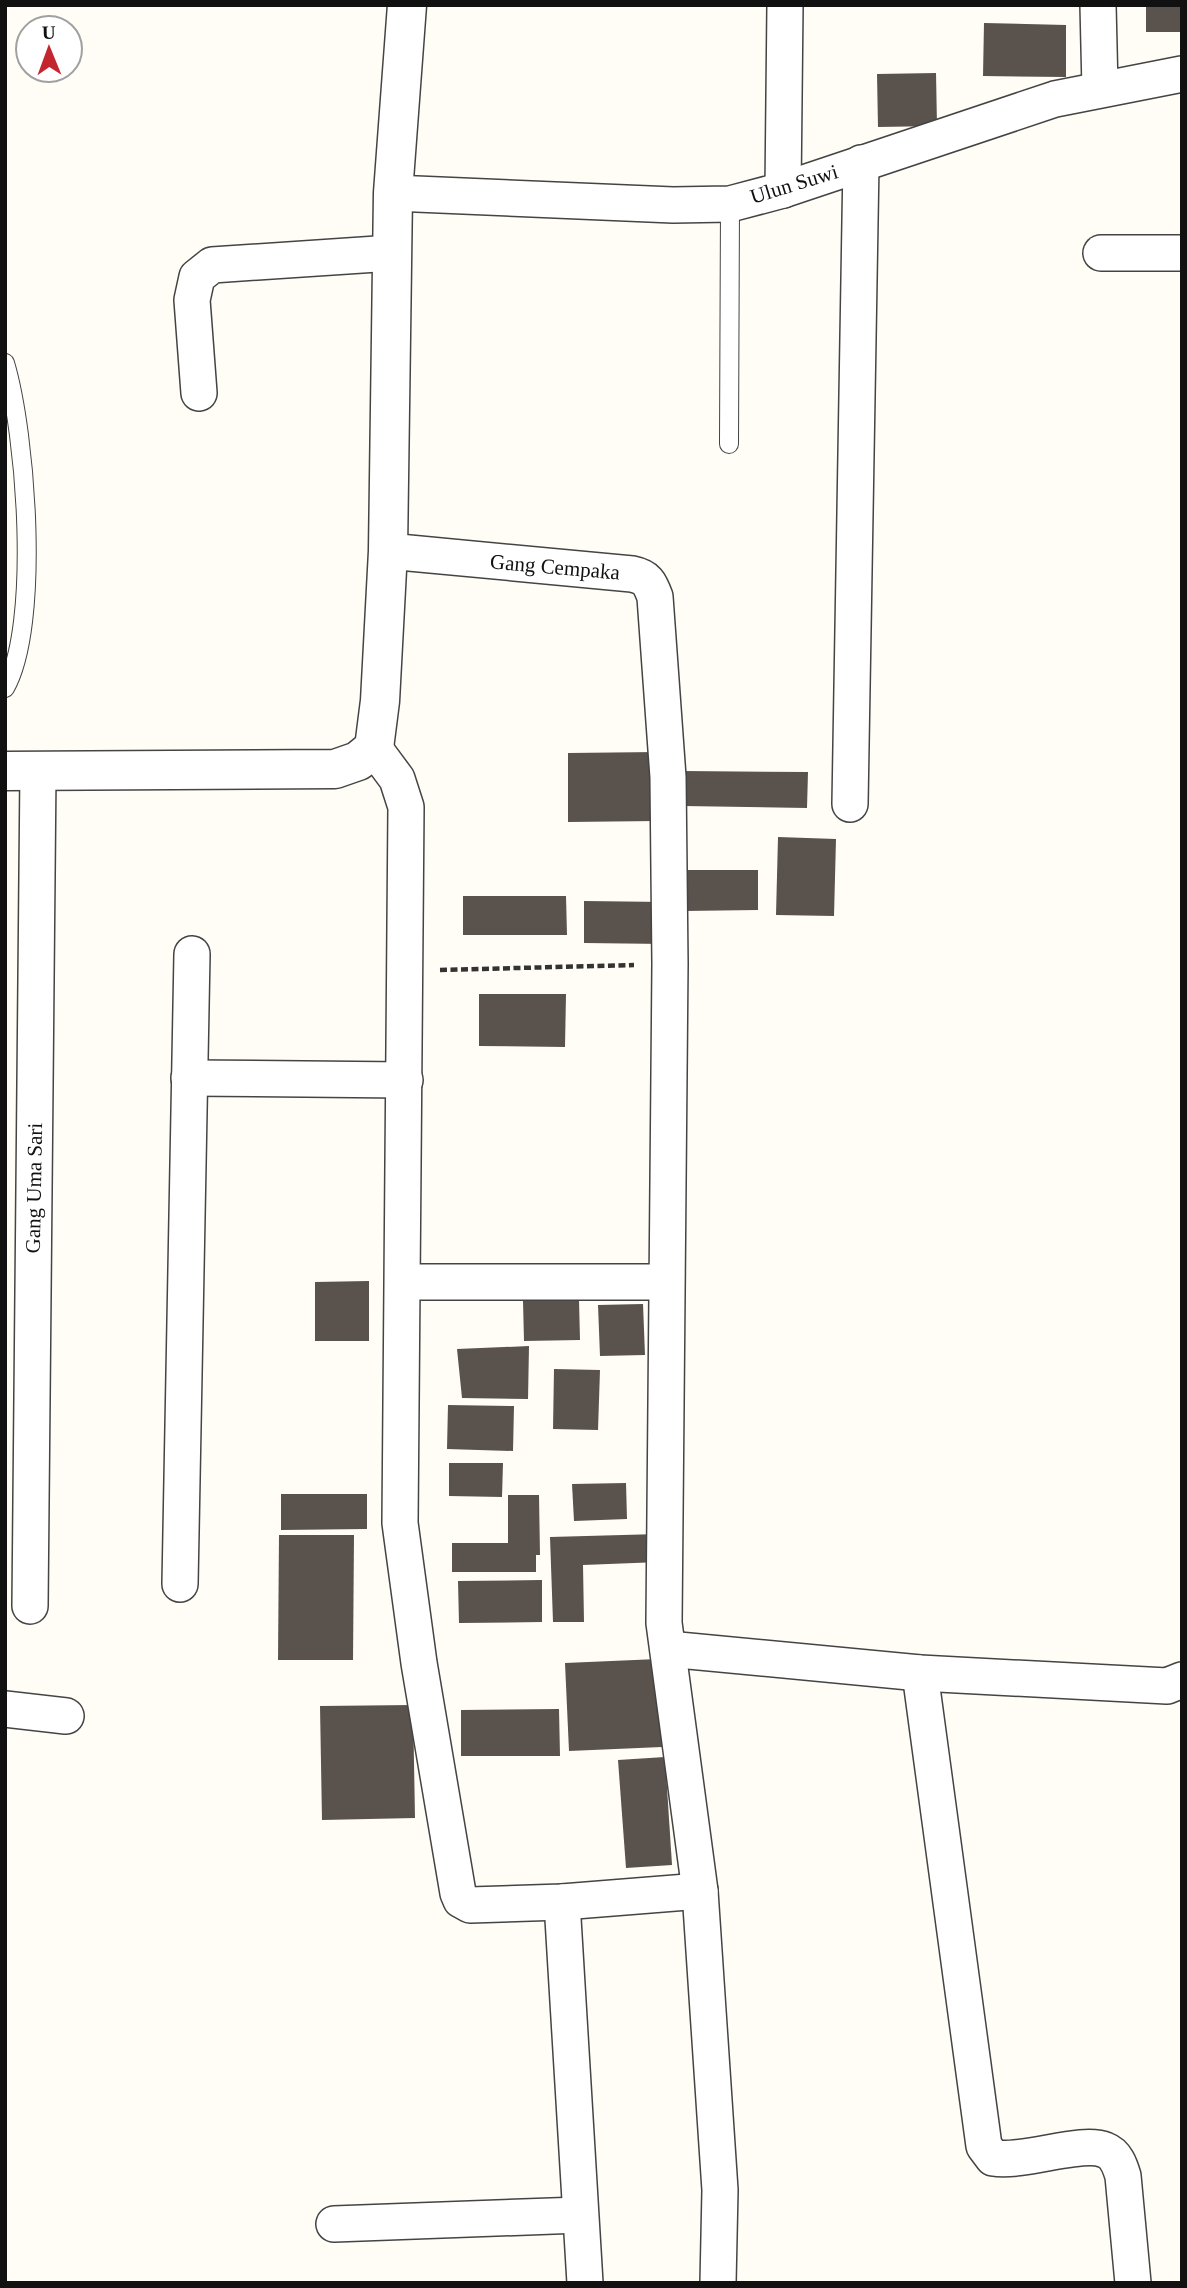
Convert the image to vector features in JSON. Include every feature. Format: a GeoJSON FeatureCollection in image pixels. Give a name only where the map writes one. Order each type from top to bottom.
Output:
{"type":"FeatureCollection","features":[{"type":"Feature","properties":{"kind":"street"},"geometry":{"type":"LineString","coordinates":[[22,771],[335,769],[358,761],[374,748],[380,701],[388,551],[393,193],[407,5]]}},
{"type":"Feature","properties":{"kind":"street"},"geometry":{"type":"LineString","coordinates":[[783,190],[785,5]]}},
{"type":"Feature","properties":{"kind":"street"},"geometry":{"type":"LineString","coordinates":[[1098,5],[1100,89]]}},
{"type":"Feature","properties":{"kind":"street","name":"Ulun Suwi"},"geometry":{"type":"LineString","coordinates":[[393,193],[673,205],[730,204],[783,190],[1055,99],[1182,74]]}},
{"type":"Feature","properties":{"kind":"street"},"geometry":{"type":"LineString","coordinates":[[850,804],[861,163]]}},
{"type":"Feature","properties":{"kind":"street"},"geometry":{"type":"LineString","coordinates":[[200,393],[192,300],[197,276],[212,265],[392,253]]}},
{"type":"Feature","properties":{"kind":"street"},"geometry":{"type":"LineString","coordinates":[[1101,253],[1182,253]]}},
{"type":"Feature","properties":{"kind":"street","name":"Gang Cempaka"},"geometry":{"type":"LineString","coordinates":[[388,551],[643,576],[655,597],[668,777],[670,964]]}},
{"type":"Feature","properties":{"kind":"street"},"geometry":{"type":"LineString","coordinates":[[374,748],[397,779],[406,807],[400,1522],[419,1663],[458,1894],[461,1900],[470,1905],[562,1902],[700,1891]]}},
{"type":"Feature","properties":{"kind":"street","name":"Gang Uma Sari"},"geometry":{"type":"LineString","coordinates":[[22,771],[30,1606]]}},
{"type":"Feature","properties":{"kind":"street"},"geometry":{"type":"LineString","coordinates":[[180,1584],[192,954]]}},
{"type":"Feature","properties":{"kind":"street"},"geometry":{"type":"LineString","coordinates":[[670,964],[663,1608],[700,1891],[720,2190],[718,2283]]}},
{"type":"Feature","properties":{"kind":"street"},"geometry":{"type":"LineString","coordinates":[[189,1078],[405,1080]]}},
{"type":"Feature","properties":{"kind":"street"},"geometry":{"type":"LineString","coordinates":[[402,1282],[665,1282]]}},
{"type":"Feature","properties":{"kind":"street"},"geometry":{"type":"LineString","coordinates":[[668,1648],[920,1673],[1167,1686],[1182,1680]]}},
{"type":"Feature","properties":{"kind":"street"},"geometry":{"type":"LineString","coordinates":[[920,1673],[984,2146],[993,2158],[1011,2161],[1085,2148],[1105,2150],[1118,2161],[1124,2176],[1133,2283]]}},
{"type":"Feature","properties":{"kind":"street"},"geometry":{"type":"LineString","coordinates":[[5,1709],[66,1716]]}},
{"type":"Feature","properties":{"kind":"street"},"geometry":{"type":"LineString","coordinates":[[562,1902],[585,2283]]}},
{"type":"Feature","properties":{"kind":"street"},"geometry":{"type":"LineString","coordinates":[[334,2224],[580,2216]]}},
{"type":"Feature","properties":{"kind":"lane"},"geometry":{"type":"LineString","coordinates":[[729,444],[730,204]]}},
{"type":"Feature","properties":{"kind":"lane"},"geometry":{"type":"LineString","coordinates":[[5,363],[12,385],[23,486],[25,593],[15,668],[5,688]]}},
{"type":"Feature","properties":{"kind":"path"},"geometry":{"type":"LineString","coordinates":[[406,971],[670,964]]}},
{"type":"Feature","properties":{"kind":"building"},"geometry":{"type":"Polygon","coordinates":[[[1146,5],[1182,5],[1182,32],[1146,32],[1146,5]]]}},
{"type":"Feature","properties":{"kind":"building"},"geometry":{"type":"Polygon","coordinates":[[[984,23],[1066,25],[1066,77],[983,76],[984,23]]]}},
{"type":"Feature","properties":{"kind":"building"},"geometry":{"type":"Polygon","coordinates":[[[936,73],[937,126],[878,127],[877,74],[936,73]]]}},
{"type":"Feature","properties":{"kind":"building"},"geometry":{"type":"Polygon","coordinates":[[[657,752],[657,821],[568,822],[568,753],[657,752]]]}},
{"type":"Feature","properties":{"kind":"building"},"geometry":{"type":"Polygon","coordinates":[[[683,771],[808,772],[807,808],[683,806],[683,771]]]}},
{"type":"Feature","properties":{"kind":"building"},"geometry":{"type":"Polygon","coordinates":[[[778,837],[836,839],[834,916],[776,915],[778,837]]]}},
{"type":"Feature","properties":{"kind":"building"},"geometry":{"type":"Polygon","coordinates":[[[684,870],[758,870],[758,910],[684,911],[684,870]]]}},
{"type":"Feature","properties":{"kind":"building"},"geometry":{"type":"Polygon","coordinates":[[[463,896],[566,896],[567,935],[463,935],[463,896]]]}},
{"type":"Feature","properties":{"kind":"building"},"geometry":{"type":"Polygon","coordinates":[[[584,901],[665,902],[665,944],[584,943],[584,901]]]}},
{"type":"Feature","properties":{"kind":"building"},"geometry":{"type":"Polygon","coordinates":[[[479,994],[566,994],[565,1047],[479,1046],[479,994]]]}},
{"type":"Feature","properties":{"kind":"building"},"geometry":{"type":"Polygon","coordinates":[[[369,1281],[369,1341],[315,1341],[315,1282],[369,1281]]]}},
{"type":"Feature","properties":{"kind":"building"},"geometry":{"type":"Polygon","coordinates":[[[579,1300],[580,1340],[524,1341],[523,1301],[579,1300]]]}},
{"type":"Feature","properties":{"kind":"building"},"geometry":{"type":"Polygon","coordinates":[[[643,1304],[645,1355],[600,1356],[598,1305],[643,1304]]]}},
{"type":"Feature","properties":{"kind":"building"},"geometry":{"type":"Polygon","coordinates":[[[529,1346],[528,1399],[462,1398],[457,1349],[529,1346]]]}},
{"type":"Feature","properties":{"kind":"building"},"geometry":{"type":"Polygon","coordinates":[[[554,1369],[600,1370],[598,1430],[553,1429],[554,1369]]]}},
{"type":"Feature","properties":{"kind":"building"},"geometry":{"type":"Polygon","coordinates":[[[448,1405],[514,1406],[513,1451],[447,1449],[448,1405]]]}},
{"type":"Feature","properties":{"kind":"building"},"geometry":{"type":"Polygon","coordinates":[[[449,1463],[503,1463],[502,1497],[449,1496],[449,1463]]]}},
{"type":"Feature","properties":{"kind":"building"},"geometry":{"type":"Polygon","coordinates":[[[626,1483],[627,1519],[574,1521],[572,1484],[626,1483]]]}},
{"type":"Feature","properties":{"kind":"building"},"geometry":{"type":"Polygon","coordinates":[[[281,1494],[367,1494],[367,1529],[281,1530],[281,1494]]]}},
{"type":"Feature","properties":{"kind":"building"},"geometry":{"type":"Polygon","coordinates":[[[508,1495],[539,1495],[540,1555],[536,1555],[536,1572],[452,1572],[452,1543],[508,1543],[508,1495]]]}},
{"type":"Feature","properties":{"kind":"building"},"geometry":{"type":"Polygon","coordinates":[[[659,1534],[660,1562],[583,1565],[584,1622],[553,1622],[550,1537],[659,1534]]]}},
{"type":"Feature","properties":{"kind":"building"},"geometry":{"type":"Polygon","coordinates":[[[279,1535],[354,1535],[353,1660],[278,1660],[279,1535]]]}},
{"type":"Feature","properties":{"kind":"building"},"geometry":{"type":"Polygon","coordinates":[[[542,1580],[542,1622],[459,1623],[458,1581],[542,1580]]]}},
{"type":"Feature","properties":{"kind":"building"},"geometry":{"type":"Polygon","coordinates":[[[658,1659],[662,1747],[569,1751],[565,1663],[658,1659]]]}},
{"type":"Feature","properties":{"kind":"building"},"geometry":{"type":"Polygon","coordinates":[[[413,1705],[415,1818],[322,1820],[320,1706],[413,1705]]]}},
{"type":"Feature","properties":{"kind":"building"},"geometry":{"type":"Polygon","coordinates":[[[559,1709],[560,1756],[461,1756],[461,1710],[559,1709]]]}},
{"type":"Feature","properties":{"kind":"building"},"geometry":{"type":"Polygon","coordinates":[[[665,1757],[672,1865],[626,1868],[618,1760],[665,1757]]]}}]}
